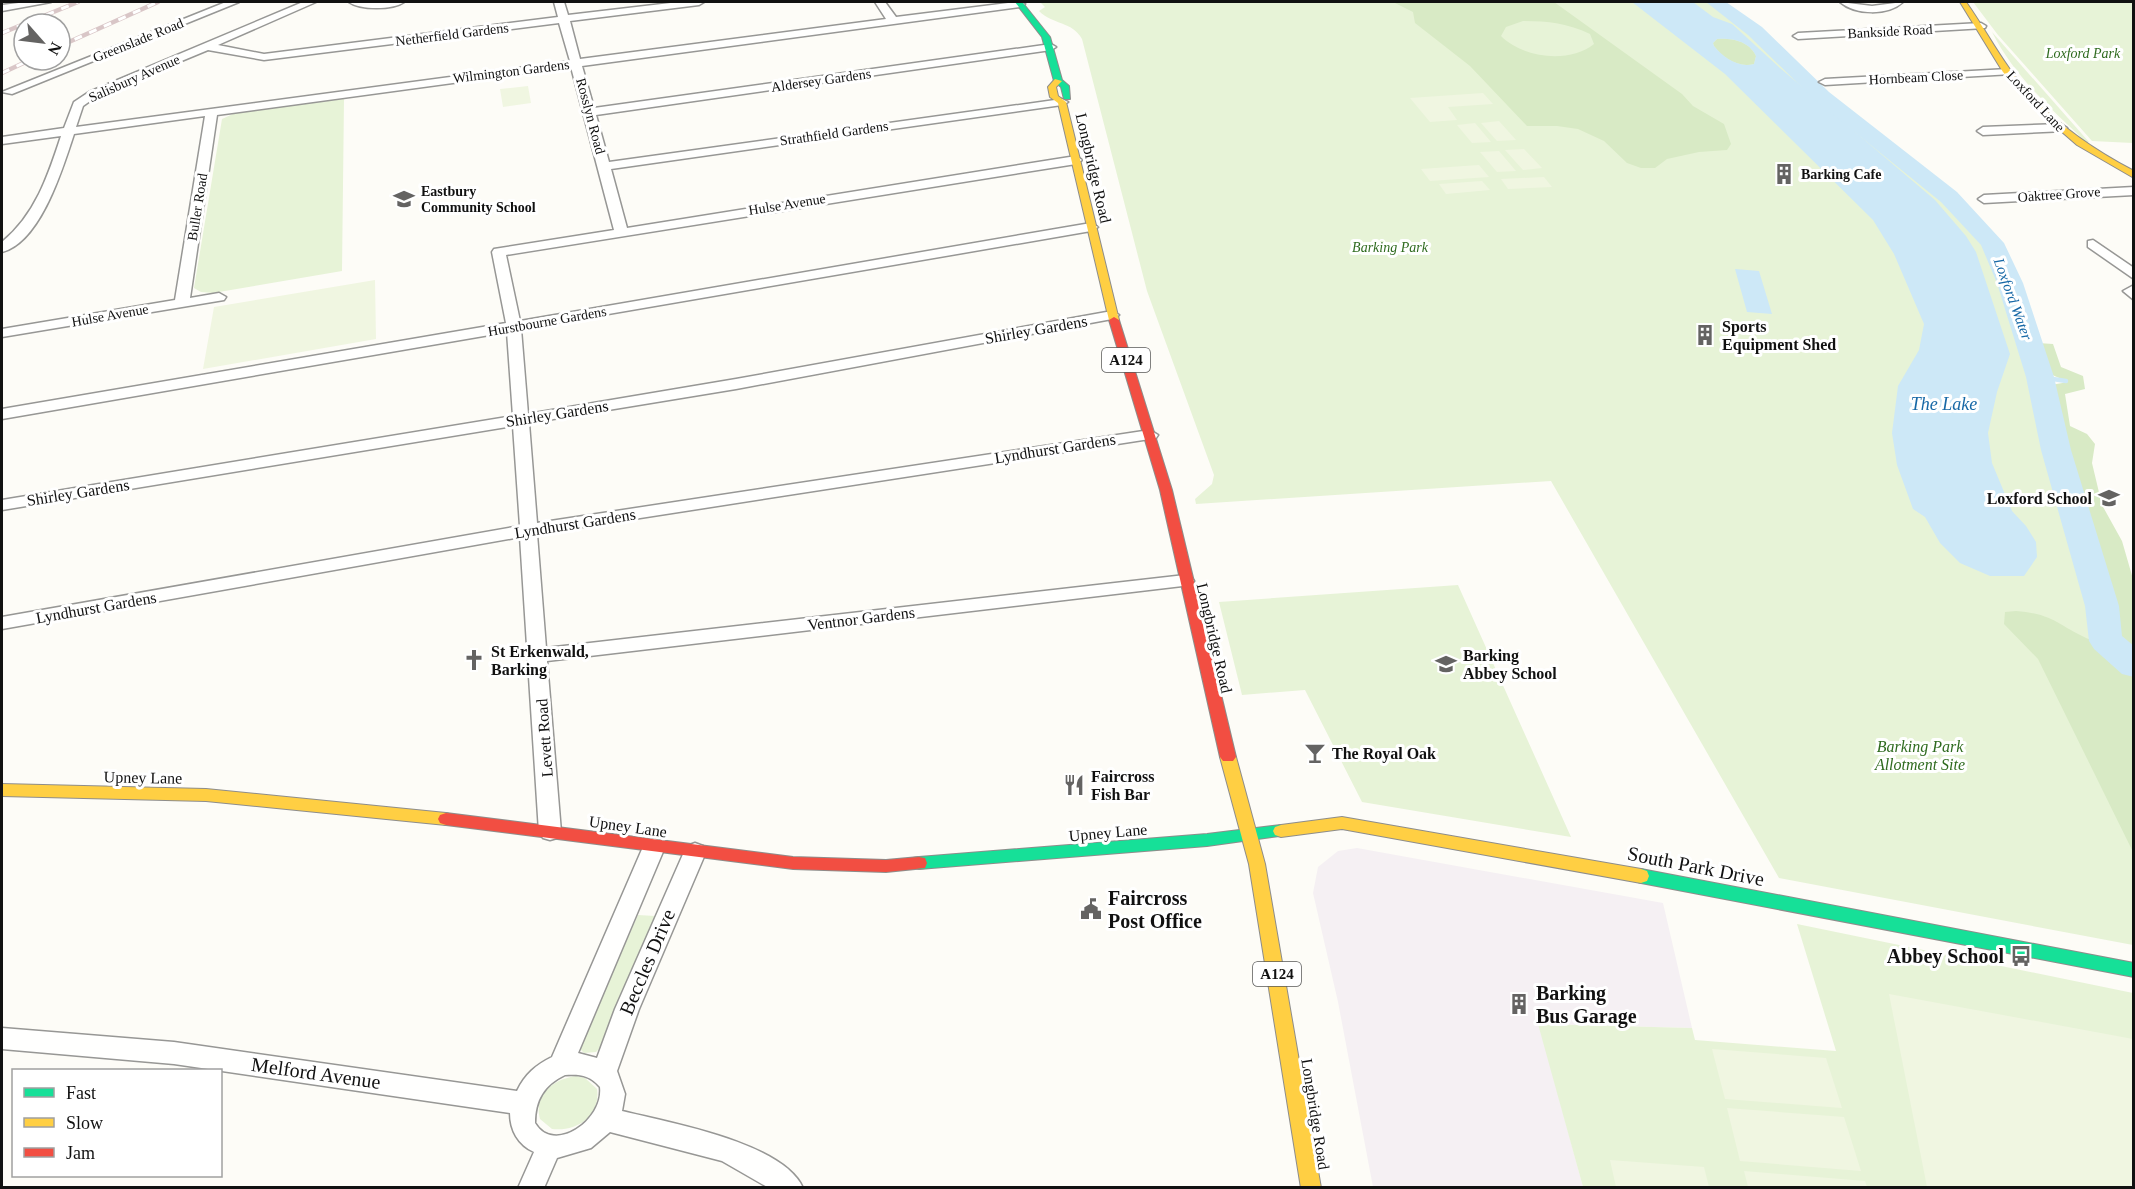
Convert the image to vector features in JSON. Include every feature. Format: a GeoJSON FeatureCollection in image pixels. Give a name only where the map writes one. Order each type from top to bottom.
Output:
{"type":"FeatureCollection","features":[{"type":"Feature","properties":{"kind":"street"},"geometry":{"type":"LineString","coordinates":[[2,8],[46,2]]}},
{"type":"Feature","properties":{"kind":"street","name":"Greenslade Road"},"geometry":{"type":"LineString","coordinates":[[8,92],[234,2]]}},
{"type":"Feature","properties":{"kind":"street","name":"Salisbury Avenue"},"geometry":{"type":"LineString","coordinates":[[2,248],[26,228],[41,207],[78,104],[93,94],[311,2]]}},
{"type":"Feature","properties":{"kind":"street"},"geometry":{"type":"LineString","coordinates":[[354,2],[371,4],[399,2]]}},
{"type":"Feature","properties":{"kind":"street","name":"Rosslyn Road"},"geometry":{"type":"LineString","coordinates":[[559,2],[591,112],[621,230]]}},
{"type":"Feature","properties":{"kind":"street","name":"Netherfield Gardens"},"geometry":{"type":"LineString","coordinates":[[206,46],[264,57],[699,2]]}},
{"type":"Feature","properties":{"kind":"street"},"geometry":{"type":"LineString","coordinates":[[879,2],[893,21]]}},
{"type":"Feature","properties":{"kind":"street"},"geometry":{"type":"LineString","coordinates":[[1845,2],[1860,7],[1878,8],[1889,7],[1898,2]]}},
{"type":"Feature","properties":{"kind":"street","name":"Loxford Lane"},"geometry":{"type":"LineString","coordinates":[[1963,2],[1981,26],[2008,72],[2061,128],[2083,147],[2133,175]]}},
{"type":"Feature","properties":{"kind":"street","name":"Wilmington Gardens"},"geometry":{"type":"LineString","coordinates":[[2,140],[1019,3]]}},
{"type":"Feature","properties":{"kind":"street","name":"Longbridge Road"},"geometry":{"type":"LineString","coordinates":[[1019,3],[1040,26],[1051,47],[1058,81],[1065,86],[1067,97],[1062,102],[1112,315],[1172,514],[1185,581],[1231,772],[1250,835],[1280,993],[1311,1188]]}},
{"type":"Feature","properties":{"kind":"street","name":"Bankside Road"},"geometry":{"type":"LineString","coordinates":[[1798,36],[1981,26]]}},
{"type":"Feature","properties":{"kind":"street","name":"Aldersey Gardens"},"geometry":{"type":"LineString","coordinates":[[591,112],[1051,47]]}},
{"type":"Feature","properties":{"kind":"street","name":"Hornbeam Close"},"geometry":{"type":"LineString","coordinates":[[1825,82],[2008,72]]}},
{"type":"Feature","properties":{"kind":"street","name":"Strathfield Gardens"},"geometry":{"type":"LineString","coordinates":[[605,166],[1062,102]]}},
{"type":"Feature","properties":{"kind":"street","name":"Buller Road"},"geometry":{"type":"LineString","coordinates":[[182,303],[212,111]]}},
{"type":"Feature","properties":{"kind":"street"},"geometry":{"type":"LineString","coordinates":[[1983,131],[2061,128]]}},
{"type":"Feature","properties":{"kind":"street","name":"Hulse Avenue"},"geometry":{"type":"LineString","coordinates":[[499,252],[621,230],[1076,160]]}},
{"type":"Feature","properties":{"kind":"street","name":"Oaktree Grove"},"geometry":{"type":"LineString","coordinates":[[1984,199],[2133,191]]}},
{"type":"Feature","properties":{"kind":"street","name":"Hurstbourne Gardens"},"geometry":{"type":"LineString","coordinates":[[2,414],[1091,227]]}},
{"type":"Feature","properties":{"kind":"street"},"geometry":{"type":"LineString","coordinates":[[2093,244],[2133,275]]}},
{"type":"Feature","properties":{"kind":"street","name":"Levett Road"},"geometry":{"type":"LineString","coordinates":[[499,252],[514,327],[550,832]]}},
{"type":"Feature","properties":{"kind":"street"},"geometry":{"type":"LineString","coordinates":[[2133,289],[2130,291],[2133,296]]}},
{"type":"Feature","properties":{"kind":"street","name":"Hulse Avenue"},"geometry":{"type":"LineString","coordinates":[[2,333],[219,297]]}},
{"type":"Feature","properties":{"kind":"street","name":"Shirley Gardens"},"geometry":{"type":"LineString","coordinates":[[2,505],[736,384],[1112,315]]}},
{"type":"Feature","properties":{"kind":"street","name":"Lyndhurst Gardens"},"geometry":{"type":"LineString","coordinates":[[2,623],[527,530],[1150,435]]}},
{"type":"Feature","properties":{"kind":"street","name":"Ventnor Gardens"},"geometry":{"type":"LineString","coordinates":[[538,656],[1185,581]]}},
{"type":"Feature","properties":{"kind":"street","name":"Upney Lane"},"geometry":{"type":"LineString","coordinates":[[2,790],[206,795],[393,812],[793,863],[886,866],[1250,835]]}},
{"type":"Feature","properties":{"kind":"street","name":"South Park Drive"},"geometry":{"type":"LineString","coordinates":[[1250,835],[1319,824],[1367,826],[1554,858],[2133,970]]}},
{"type":"Feature","properties":{"kind":"street"},"geometry":{"type":"LineString","coordinates":[[561,1065],[593,1066],[604,1072],[611,1082],[614,1097],[606,1119],[592,1134],[578,1142],[564,1146],[549,1146],[536,1141],[525,1130],[521,1115],[523,1103],[535,1083],[561,1065],[654,847]]}},
{"type":"Feature","properties":{"kind":"street","name":"Beccles Drive"},"geometry":{"type":"LineString","coordinates":[[604,1072],[623,1018],[695,852]]}},
{"type":"Feature","properties":{"kind":"street","name":"Melford Avenue"},"geometry":{"type":"LineString","coordinates":[[2,1039],[174,1053],[523,1103]]}},
{"type":"Feature","properties":{"kind":"street"},"geometry":{"type":"LineString","coordinates":[[606,1119],[671,1133],[753,1160],[790,1188]]}},
{"type":"Feature","properties":{"kind":"street"},"geometry":{"type":"LineString","coordinates":[[531,1188],[549,1146]]}},
{"type":"Feature","properties":{"kind":"shaded area"},"geometry":{"type":"Polygon","coordinates":[[[1357,848],[1663,903],[1692,1028],[1539,1024],[1583,1187],[1373,1187],[1338,1002],[1313,893],[1318,867],[1338,851],[1357,848]]]}},
{"type":"Feature","properties":{"kind":"green space","name":"Barking Park"},"geometry":{"type":"Polygon","coordinates":[[[1040,2],[1708,2],[1742,24],[1788,72],[1851,127],[1963,213],[1988,240],[2040,395],[2080,556],[2096,603],[2100,637],[2106,649],[2133,669],[2133,945],[1779,878],[1551,481],[1196,504],[1195,499],[1212,484],[1214,475],[1147,291],[1082,39],[1073,29],[1050,19],[1039,11],[1045,7],[1040,2]]]}},
{"type":"Feature","properties":{"kind":"green space"},"geometry":{"type":"Polygon","coordinates":[[[1393,2],[1554,2],[1682,94],[1693,106],[1724,124],[1731,144],[1727,150],[1699,152],[1667,159],[1655,168],[1641,168],[1627,163],[1604,141],[1578,129],[1527,126],[1470,66],[1415,23],[1413,12],[1393,2]],[[1523,21],[1506,27],[1501,36],[1521,49],[1546,56],[1572,54],[1594,44],[1590,34],[1582,30],[1557,23],[1523,21]]]}},
{"type":"Feature","properties":{"kind":"green space","name":"Loxford Park"},"geometry":{"type":"Polygon","coordinates":[[[1973,2],[2133,2],[2133,143],[2092,141],[1998,35],[1973,2]]]}},
{"type":"Feature","properties":{"kind":"green space"},"geometry":{"type":"Polygon","coordinates":[[[1992,32],[2089,142],[2086,142],[2034,91],[2011,63],[1992,32]]]}},
{"type":"Feature","properties":{"kind":"green space"},"geometry":{"type":"Polygon","coordinates":[[[1717,39],[1734,40],[1745,44],[1756,56],[1754,64],[1742,65],[1726,58],[1714,46],[1713,43],[1717,39]]]}},
{"type":"Feature","properties":{"kind":"green space"},"geometry":{"type":"Polygon","coordinates":[[[528,86],[531,103],[503,107],[500,89],[528,86]]]}},
{"type":"Feature","properties":{"kind":"green space"},"geometry":{"type":"Polygon","coordinates":[[[1483,93],[1493,104],[1448,107],[1457,120],[1430,122],[1410,98],[1483,93]]]}},
{"type":"Feature","properties":{"kind":"green space"},"geometry":{"type":"Polygon","coordinates":[[[344,99],[342,271],[213,293],[201,292],[194,288],[222,119],[235,113],[344,99]]]}},
{"type":"Feature","properties":{"kind":"green space"},"geometry":{"type":"Polygon","coordinates":[[[1499,121],[1516,140],[1497,141],[1481,123],[1499,121]]]}},
{"type":"Feature","properties":{"kind":"green space"},"geometry":{"type":"Polygon","coordinates":[[[1475,123],[1491,142],[1472,143],[1457,125],[1475,123]]]}},
{"type":"Feature","properties":{"kind":"green space"},"geometry":{"type":"Polygon","coordinates":[[[1524,149],[1542,168],[1523,170],[1505,150],[1524,149]]]}},
{"type":"Feature","properties":{"kind":"green space"},"geometry":{"type":"Polygon","coordinates":[[[1499,151],[1516,171],[1497,172],[1480,152],[1499,151]]]}},
{"type":"Feature","properties":{"kind":"green space"},"geometry":{"type":"Polygon","coordinates":[[[1479,165],[1489,177],[1430,181],[1421,169],[1479,165]]]}},
{"type":"Feature","properties":{"kind":"green space"},"geometry":{"type":"Polygon","coordinates":[[[1544,177],[1552,187],[1508,189],[1501,179],[1544,177]]]}},
{"type":"Feature","properties":{"kind":"green space"},"geometry":{"type":"Polygon","coordinates":[[[1482,181],[1490,190],[1446,194],[1439,184],[1482,181]]]}},
{"type":"Feature","properties":{"kind":"green space"},"geometry":{"type":"Polygon","coordinates":[[[375,280],[376,339],[203,369],[214,307],[375,280]]]}},
{"type":"Feature","properties":{"kind":"green space"},"geometry":{"type":"Polygon","coordinates":[[[2038,343],[2053,344],[2061,367],[2083,376],[2085,389],[2065,394],[2070,426],[2087,434],[2095,444],[2092,463],[2102,505],[2122,541],[2133,579],[2133,658],[2122,648],[2116,638],[2112,611],[2063,442],[2051,385],[2068,382],[2048,373],[2038,343]]]}},
{"type":"Feature","properties":{"kind":"green space"},"geometry":{"type":"Polygon","coordinates":[[[1458,585],[1571,837],[1362,802],[1305,690],[1242,695],[1219,602],[1458,585]]]}},
{"type":"Feature","properties":{"kind":"green space"},"geometry":{"type":"Polygon","coordinates":[[[2016,611],[2049,618],[2080,635],[2101,643],[2133,669],[2133,852],[2038,659],[2004,624],[2005,612],[2016,611]]]}},
{"type":"Feature","properties":{"kind":"green space"},"geometry":{"type":"Polygon","coordinates":[[[638,915],[655,916],[602,1046],[596,1052],[584,1053],[580,1049],[583,1038],[638,915]]]}},
{"type":"Feature","properties":{"kind":"green space"},"geometry":{"type":"Polygon","coordinates":[[[1797,924],[2133,993],[2133,1187],[1583,1187],[1538,1024],[1692,1028],[1695,1040],[1836,1051],[1797,924]]]}},
{"type":"Feature","properties":{"kind":"green space"},"geometry":{"type":"Polygon","coordinates":[[[1889,994],[2133,1039],[2133,1187],[1927,1187],[1889,994]]]}},
{"type":"Feature","properties":{"kind":"green space"},"geometry":{"type":"Polygon","coordinates":[[[1712,1049],[1826,1058],[1842,1108],[1725,1099],[1712,1049]]]}},
{"type":"Feature","properties":{"kind":"green space"},"geometry":{"type":"Polygon","coordinates":[[[576,1076],[585,1078],[597,1089],[595,1107],[591,1114],[578,1125],[552,1129],[540,1119],[540,1102],[543,1095],[553,1084],[576,1076]]]}},
{"type":"Feature","properties":{"kind":"green space"},"geometry":{"type":"Polygon","coordinates":[[[1727,1108],[1844,1117],[1861,1171],[1740,1161],[1727,1108]]]}},
{"type":"Feature","properties":{"kind":"green space"},"geometry":{"type":"Polygon","coordinates":[[[1610,1160],[1704,1167],[1709,1187],[1616,1187],[1610,1160]]]}},
{"type":"Feature","properties":{"kind":"green space"},"geometry":{"type":"Polygon","coordinates":[[[1744,1171],[1865,1181],[1867,1187],[1748,1187],[1744,1171]]]}},
{"type":"Feature","properties":{"kind":"water","name":"The Lake"},"geometry":{"type":"Polygon","coordinates":[[[1632,2],[1693,2],[1713,17],[1732,24],[1780,68],[1935,200],[1966,236],[1976,252],[2010,354],[1997,392],[1988,433],[1992,463],[2012,511],[2026,526],[2036,542],[2037,557],[2024,576],[1990,576],[1960,563],[1940,543],[1925,517],[1913,509],[1897,465],[1892,433],[1898,386],[1919,350],[1924,324],[1894,254],[1873,220],[1725,74],[1632,2]],[[1717,39],[1713,43],[1722,54],[1742,65],[1754,64],[1756,56],[1749,47],[1734,40],[1717,39]]]}},
{"type":"Feature","properties":{"kind":"water"},"geometry":{"type":"Polygon","coordinates":[[[1735,269],[1759,271],[1772,314],[1747,312],[1735,269]]]}},
{"type":"Feature","properties":{"kind":"waterway","name":"Loxford Water"},"geometry":{"type":"LineString","coordinates":[[1715,2],[1755,31],[1822,96],[1949,197],[1992,243],[2010,283],[2040,377],[2056,450],[2102,606],[2106,641],[2134,665]]}},
{"type":"Feature","properties":{"kind":"waterway"},"geometry":{"type":"LineString","coordinates":[[2040,377],[2066,381]]}},
{"type":"Feature","properties":{"kind":"railway"},"geometry":{"type":"LineString","coordinates":[[2,33],[78,2]]}},
{"type":"Feature","properties":{"kind":"railway"},"geometry":{"type":"LineString","coordinates":[[72,41],[158,2]]}},
{"type":"Feature","properties":{"kind":"railway"},"geometry":{"type":"LineString","coordinates":[[2,73],[12,68]]}},
{"type":"Feature","properties":{"kind":"traffic: fast"},"geometry":{"type":"LineString","coordinates":[[1018,2],[1046,37],[1058,81],[1065,86],[1067,97]]}},
{"type":"Feature","properties":{"kind":"traffic: fast"},"geometry":{"type":"LineString","coordinates":[[919,863],[1207,840],[1281,831]]}},
{"type":"Feature","properties":{"kind":"traffic: fast"},"geometry":{"type":"LineString","coordinates":[[1641,876],[2134,970]]}},
{"type":"Feature","properties":{"kind":"traffic: slow"},"geometry":{"type":"LineString","coordinates":[[1963,2],[2007,72],[2034,104],[2064,131],[2098,155],[2134,175]]}},
{"type":"Feature","properties":{"kind":"traffic: slow"},"geometry":{"type":"LineString","coordinates":[[1058,81],[1052,87],[1054,97],[1062,102],[1114,320]]}},
{"type":"Feature","properties":{"kind":"traffic: slow"},"geometry":{"type":"LineString","coordinates":[[1228,757],[1257,864],[1311,1188]]}},
{"type":"Feature","properties":{"kind":"traffic: slow"},"geometry":{"type":"LineString","coordinates":[[2,790],[206,795],[446,819]]}},
{"type":"Feature","properties":{"kind":"traffic: slow"},"geometry":{"type":"LineString","coordinates":[[1281,831],[1342,823],[1641,876]]}},
{"type":"Feature","properties":{"kind":"traffic: jam"},"geometry":{"type":"LineString","coordinates":[[1114,320],[1166,490],[1228,757]]}},
{"type":"Feature","properties":{"kind":"traffic: jam"},"geometry":{"type":"LineString","coordinates":[[446,819],[793,863],[886,866],[919,863]]}},
{"type":"Feature","properties":{"kind":"place","name":"Barking Cafe"},"geometry":{"type":"Point","coordinates":[1784,174]}},
{"type":"Feature","properties":{"kind":"place","name":"Eastbury Community School"},"geometry":{"type":"Point","coordinates":[404,199]}},
{"type":"Feature","properties":{"kind":"place","name":"Sports Equipment Shed"},"geometry":{"type":"Point","coordinates":[1705,335]}},
{"type":"Feature","properties":{"kind":"place","name":"Loxford School"},"geometry":{"type":"Point","coordinates":[2109,498]}},
{"type":"Feature","properties":{"kind":"place","name":"St Erkenwald, Barking"},"geometry":{"type":"Point","coordinates":[474,660]}},
{"type":"Feature","properties":{"kind":"place","name":"Barking Abbey School"},"geometry":{"type":"Point","coordinates":[1446,664]}},
{"type":"Feature","properties":{"kind":"place","name":"The Royal Oak"},"geometry":{"type":"Point","coordinates":[1315,753]}},
{"type":"Feature","properties":{"kind":"place","name":"Faircross Fish Bar"},"geometry":{"type":"Point","coordinates":[1074,785]}},
{"type":"Feature","properties":{"kind":"place","name":"Faircross Post Office"},"geometry":{"type":"Point","coordinates":[1091,909]}},
{"type":"Feature","properties":{"kind":"place","name":"Abbey School"},"geometry":{"type":"Point","coordinates":[2021,956]}},
{"type":"Feature","properties":{"kind":"place","name":"Barking Bus Garage"},"geometry":{"type":"Point","coordinates":[1519,1004]}},
{"type":"Feature","properties":{"kind":"park label","name":"Barking Park Allotment Site"},"geometry":{"type":"Point","coordinates":[1920,755]}}]}
